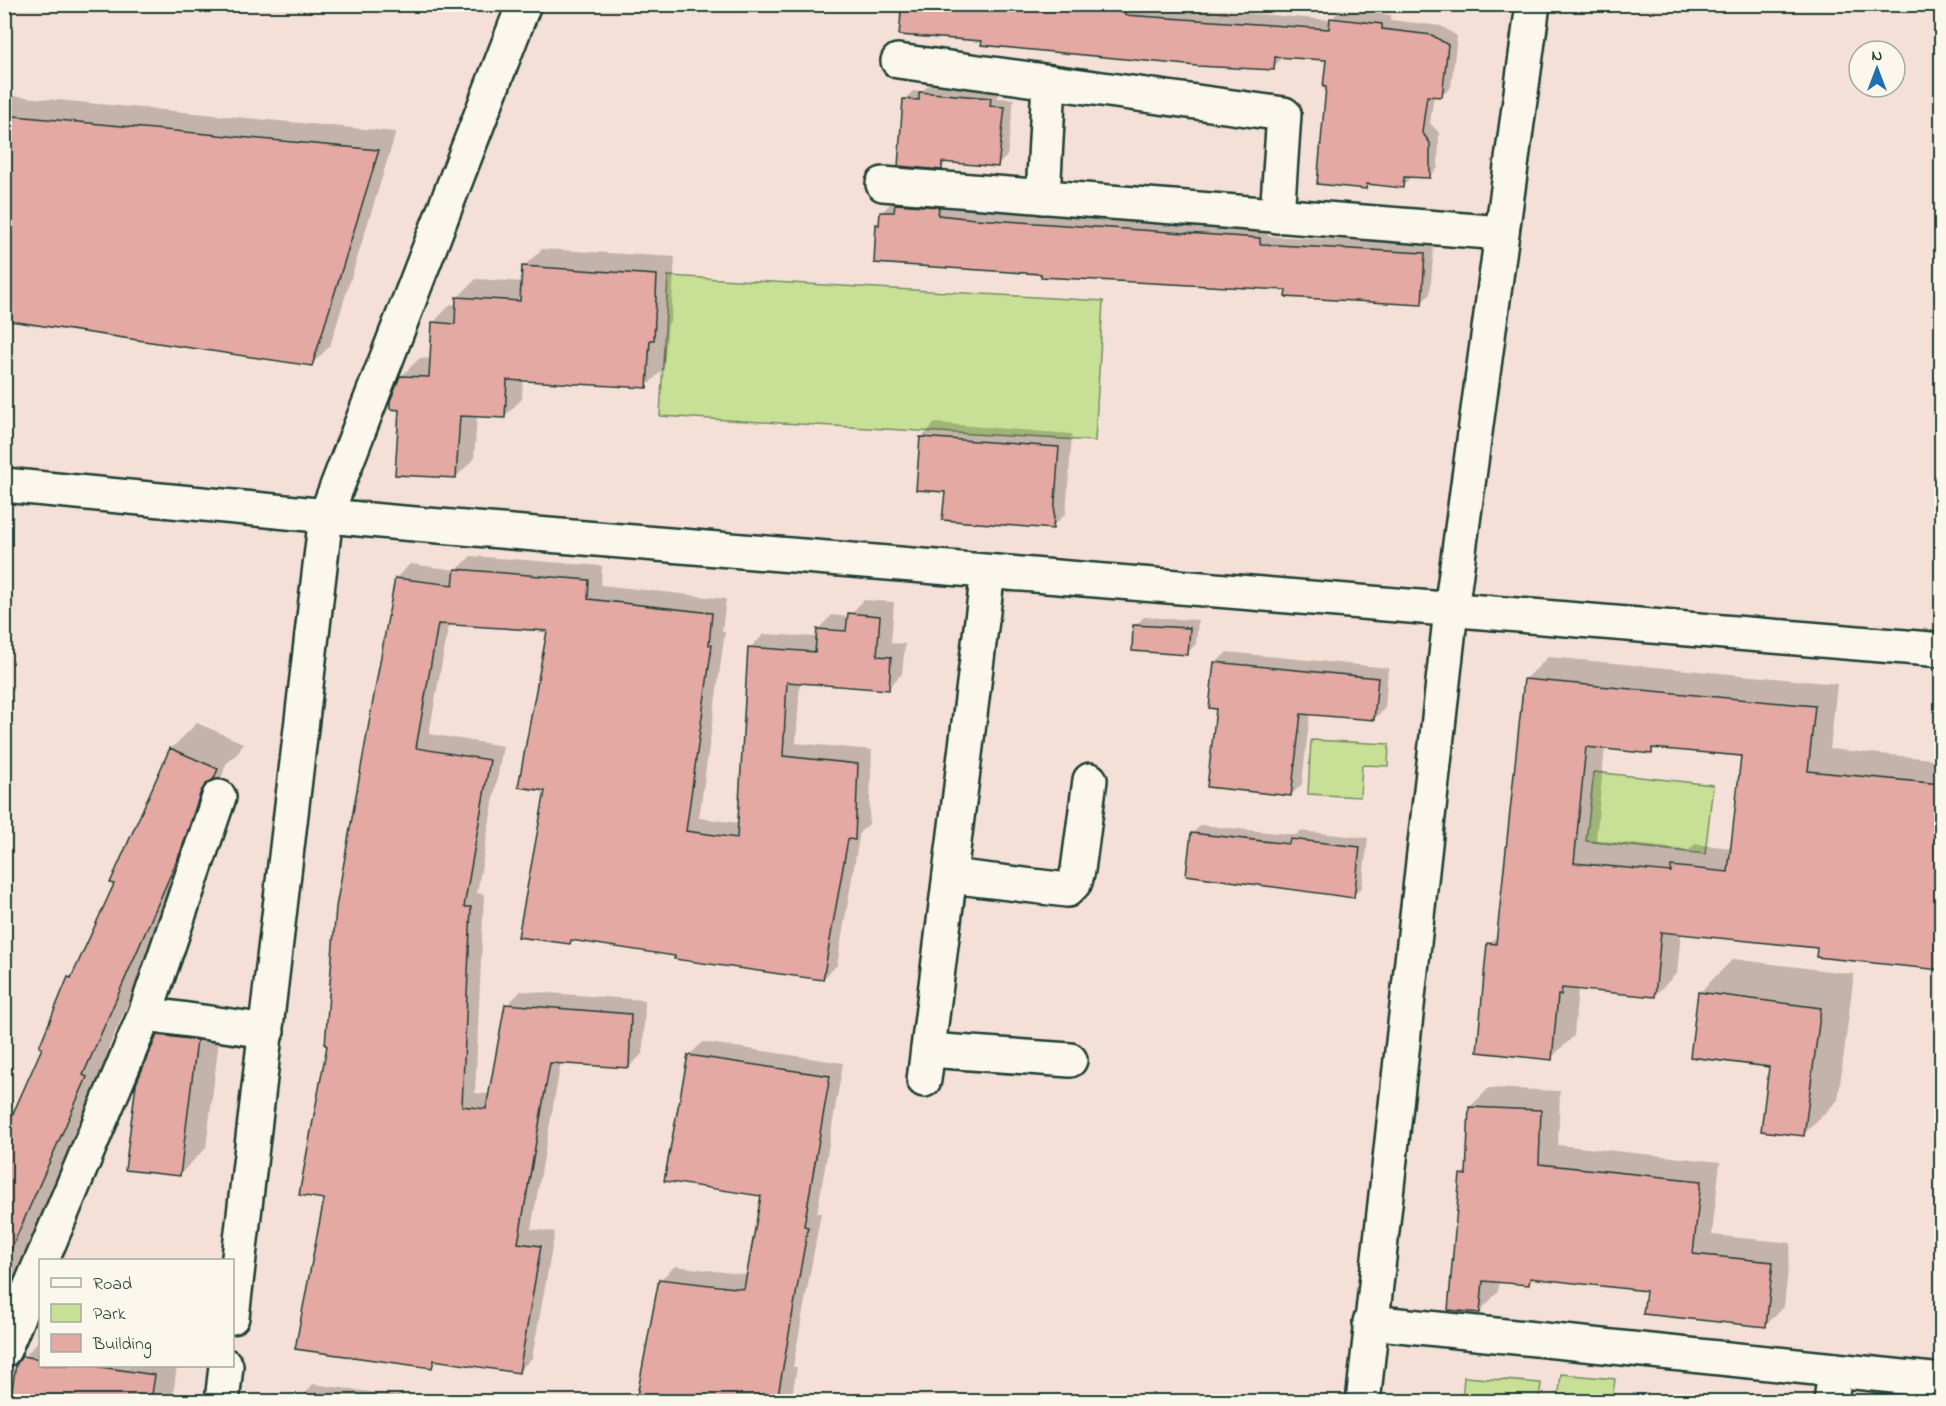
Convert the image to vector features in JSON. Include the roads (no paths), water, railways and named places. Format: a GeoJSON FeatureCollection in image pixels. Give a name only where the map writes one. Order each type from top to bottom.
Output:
{"type":"FeatureCollection","features":[{"type":"Feature","properties":{"kind":"street"},"geometry":{"type":"LineString","coordinates":[[234,1301],[326,515],[524,4]]}},
{"type":"Feature","properties":{"kind":"street"},"geometry":{"type":"LineString","coordinates":[[1363,1401],[1451,610],[1533,4]]}},
{"type":"Feature","properties":{"kind":"street"},"geometry":{"type":"LineString","coordinates":[[898,61],[1284,114],[1277,216]]}},
{"type":"Feature","properties":{"kind":"street"},"geometry":{"type":"LineString","coordinates":[[1043,197],[1049,82]]}},
{"type":"Feature","properties":{"kind":"street"},"geometry":{"type":"LineString","coordinates":[[883,184],[1502,233]]}},
{"type":"Feature","properties":{"kind":"street"},"geometry":{"type":"LineString","coordinates":[[4,485],[988,572],[1941,650]]}},
{"type":"Feature","properties":{"kind":"street"},"geometry":{"type":"LineString","coordinates":[[988,572],[926,1065],[1070,1060]]}},
{"type":"Feature","properties":{"kind":"street"},"geometry":{"type":"LineString","coordinates":[[950,876],[1067,890],[1075,882],[1078,870],[1090,780]]}},
{"type":"Feature","properties":{"kind":"street"},"geometry":{"type":"LineString","coordinates":[[42,1259],[145,1014],[219,797]]}},
{"type":"Feature","properties":{"kind":"street"},"geometry":{"type":"LineString","coordinates":[[145,1014],[267,1031]]}},
{"type":"Feature","properties":{"kind":"street"},"geometry":{"type":"LineString","coordinates":[[4,1350],[39,1267]]}},
{"type":"Feature","properties":{"kind":"street"},"geometry":{"type":"LineString","coordinates":[[1370,1322],[1833,1386],[1941,1381]]}},
{"type":"Feature","properties":{"kind":"street"},"geometry":{"type":"LineString","coordinates":[[222,1401],[226,1367]]}}]}
